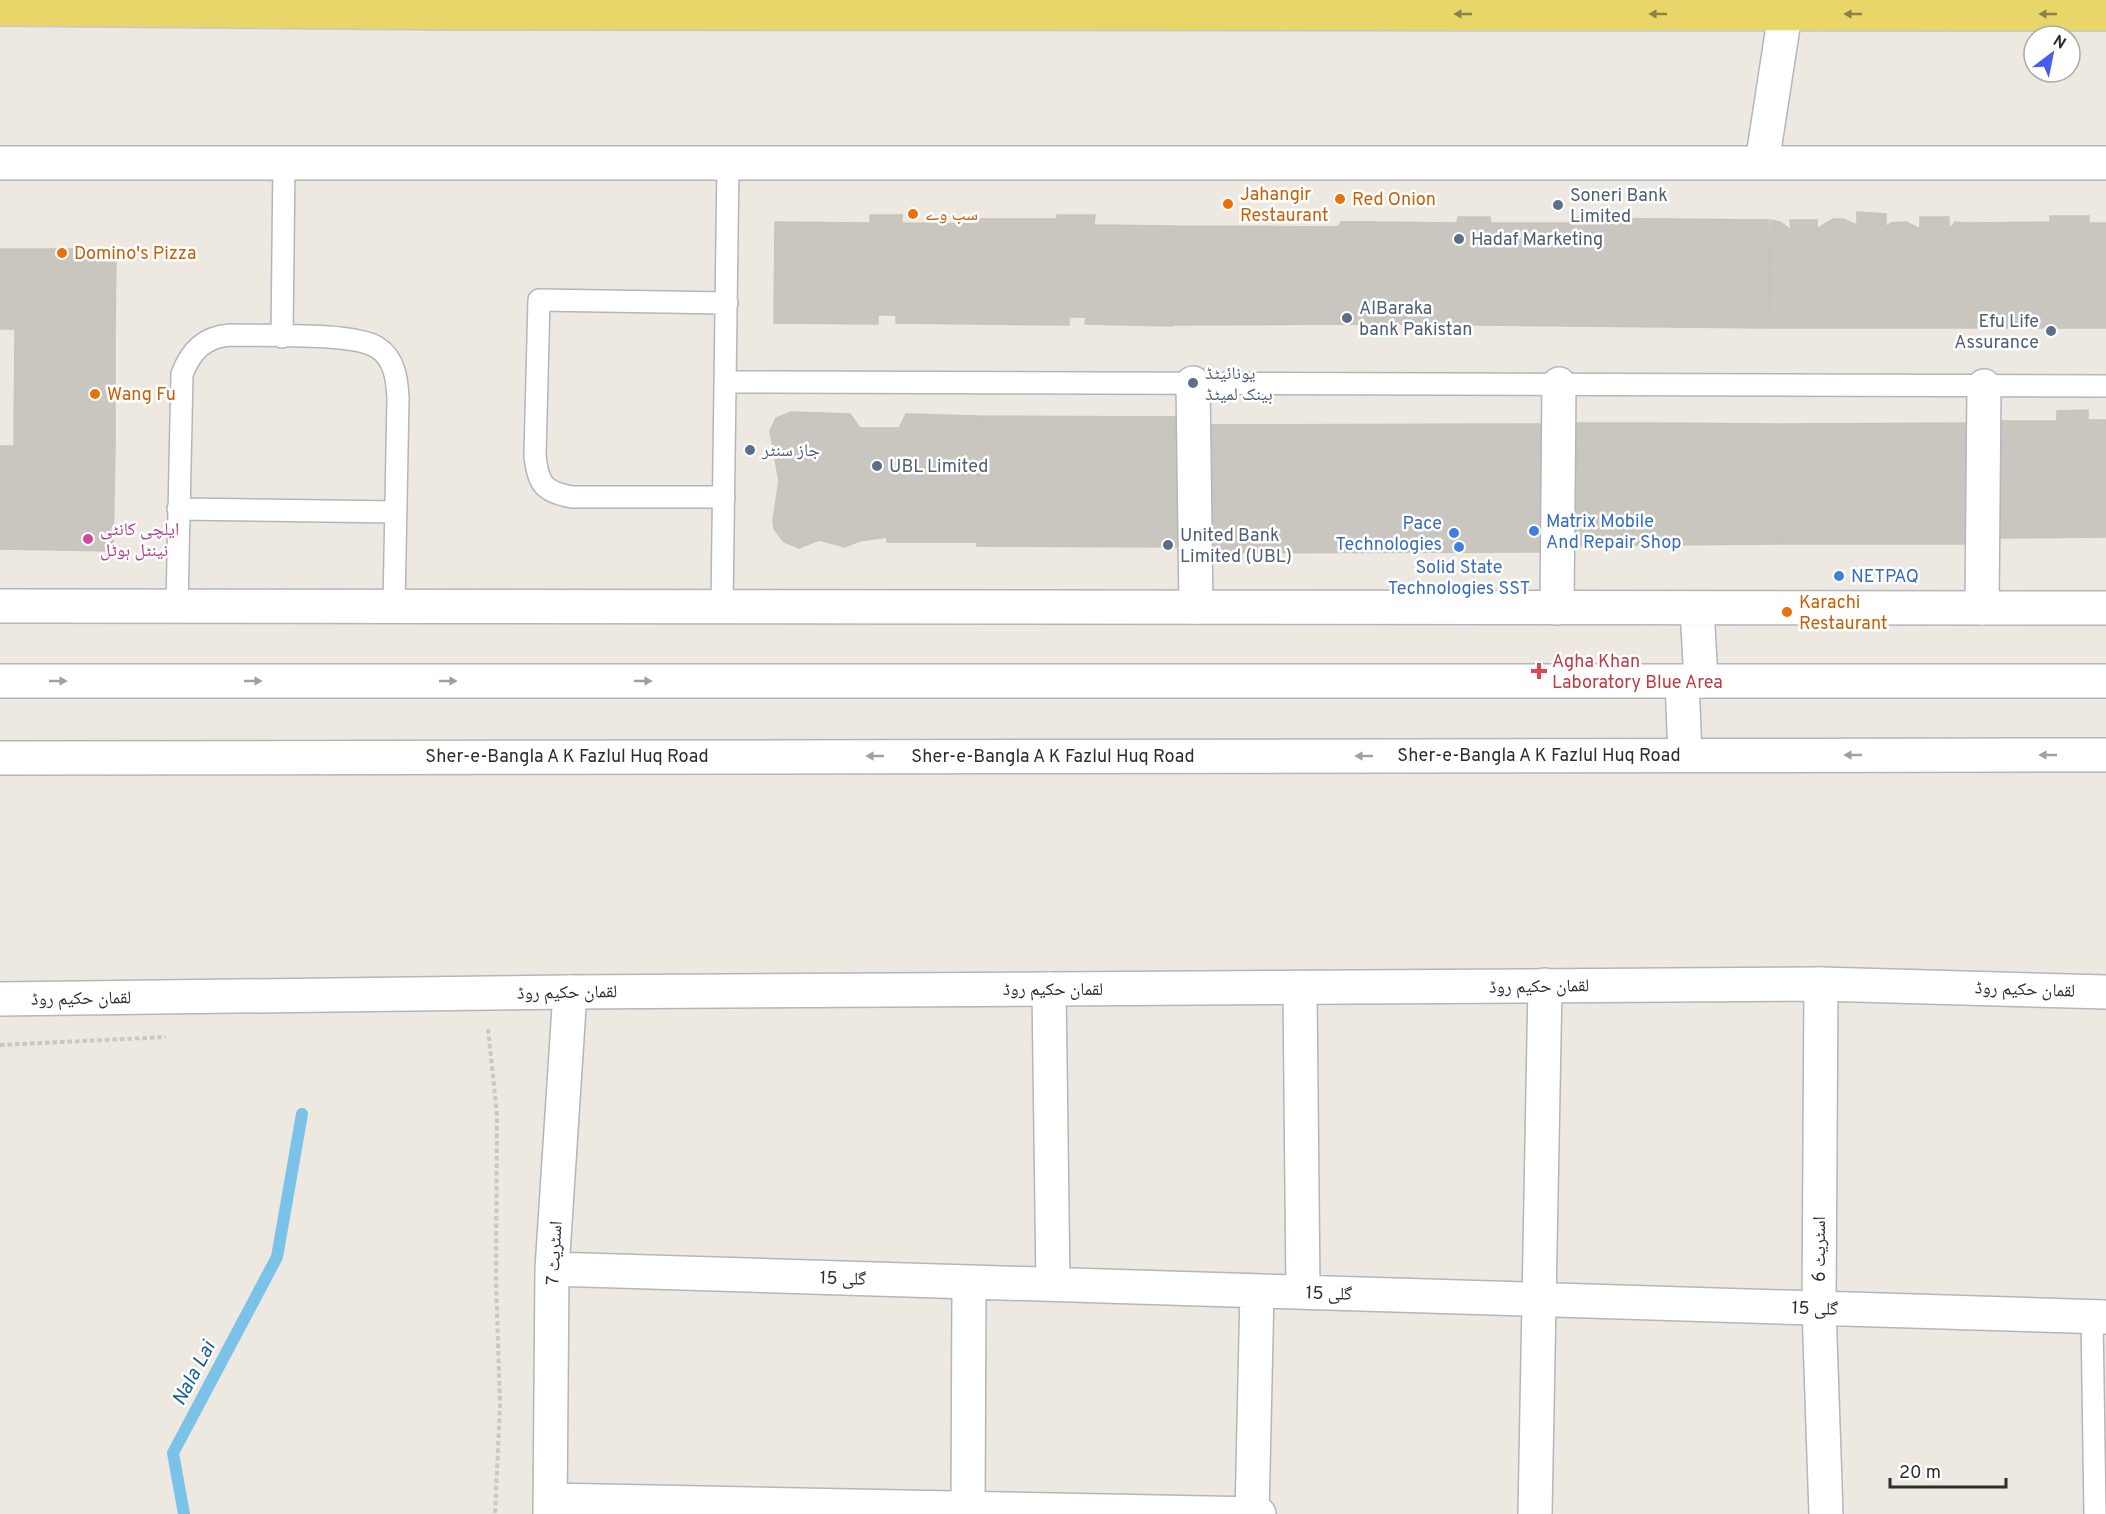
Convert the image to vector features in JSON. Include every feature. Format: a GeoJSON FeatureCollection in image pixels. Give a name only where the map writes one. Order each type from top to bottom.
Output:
{"type":"FeatureCollection","features":[{"type":"Feature","properties":{"kind":"main road"},"geometry":{"type":"LineString","coordinates":[[0,9],[456,13],[2106,14]]}},
{"type":"Feature","properties":{"kind":"street"},"geometry":{"type":"LineString","coordinates":[[1762,163],[1785,14]]}},
{"type":"Feature","properties":{"kind":"street"},"geometry":{"type":"LineString","coordinates":[[0,163],[2106,163]]}},
{"type":"Feature","properties":{"kind":"street"},"geometry":{"type":"LineString","coordinates":[[1193,383],[1196,607]]}},
{"type":"Feature","properties":{"kind":"street"},"geometry":{"type":"LineString","coordinates":[[1557,608],[1559,384]]}},
{"type":"Feature","properties":{"kind":"street"},"geometry":{"type":"LineString","coordinates":[[1982,608],[1984,386]]}},
{"type":"Feature","properties":{"kind":"street"},"geometry":{"type":"LineString","coordinates":[[0,606],[2106,608]]}},
{"type":"Feature","properties":{"kind":"street"},"geometry":{"type":"LineString","coordinates":[[1685,755],[1697,608]]}},
{"type":"Feature","properties":{"kind":"street"},"geometry":{"type":"LineString","coordinates":[[0,681],[2106,681]]}},
{"type":"Feature","properties":{"kind":"street","name":"Sher-e-Bangla A K Fazlul Huq Road"},"geometry":{"type":"LineString","coordinates":[[0,758],[2106,755]]}},
{"type":"Feature","properties":{"kind":"street","name":"لقمان حکیم روڈ"},"geometry":{"type":"LineString","coordinates":[[0,999],[570,992],[1821,984],[2106,992]]}},
{"type":"Feature","properties":{"kind":"street","name":"اسٹریٹ 6"},"geometry":{"type":"LineString","coordinates":[[1821,984],[1819,1308],[1826,1514]]}},
{"type":"Feature","properties":{"kind":"street"},"geometry":{"type":"LineString","coordinates":[[1535,1514],[1545,986]]}},
{"type":"Feature","properties":{"kind":"street"},"geometry":{"type":"LineString","coordinates":[[1049,989],[1053,1284]]}},
{"type":"Feature","properties":{"kind":"street"},"geometry":{"type":"LineString","coordinates":[[1300,989],[1303,1292]]}},
{"type":"Feature","properties":{"kind":"street","name":"اسٹریٹ 7"},"geometry":{"type":"LineString","coordinates":[[550,1507],[552,1269],[570,992]]}},
{"type":"Feature","properties":{"kind":"street","name":"گلی 15"},"geometry":{"type":"LineString","coordinates":[[552,1269],[2099,1317]]}},
{"type":"Feature","properties":{"kind":"street"},"geometry":{"type":"LineString","coordinates":[[968,1511],[969,1282]]}},
{"type":"Feature","properties":{"kind":"street"},"geometry":{"type":"LineString","coordinates":[[1252,1514],[1257,1291]]}},
{"type":"Feature","properties":{"kind":"street"},"geometry":{"type":"LineString","coordinates":[[550,1507],[1259,1514]]}},
{"type":"Feature","properties":{"kind":"lane"},"geometry":{"type":"LineString","coordinates":[[282,337],[284,163]]}},
{"type":"Feature","properties":{"kind":"lane"},"geometry":{"type":"LineString","coordinates":[[722,607],[728,163]]}},
{"type":"Feature","properties":{"kind":"lane"},"geometry":{"type":"LineString","coordinates":[[724,497],[572,497],[557,494],[543,486],[537,475],[535,456],[539,300],[727,303]]}},
{"type":"Feature","properties":{"kind":"lane"},"geometry":{"type":"LineString","coordinates":[[177,606],[180,386],[187,360],[202,343],[214,336],[367,342],[388,357],[397,381],[399,398],[394,607]]}},
{"type":"Feature","properties":{"kind":"lane"},"geometry":{"type":"LineString","coordinates":[[726,382],[2106,386]]}},
{"type":"Feature","properties":{"kind":"lane"},"geometry":{"type":"LineString","coordinates":[[178,509],[396,512]]}},
{"type":"Feature","properties":{"kind":"lane"},"geometry":{"type":"LineString","coordinates":[[2096,1514],[2099,1317]]}},
{"type":"Feature","properties":{"kind":"path"},"geometry":{"type":"LineString","coordinates":[[488,1025],[497,1114],[496,1282],[500,1404],[495,1514]]}},
{"type":"Feature","properties":{"kind":"path"},"geometry":{"type":"LineString","coordinates":[[0,1045],[178,1036]]}},
{"type":"Feature","properties":{"kind":"building"},"geometry":{"type":"Polygon","coordinates":[[[1857,212],[1886,214],[1886,227],[1891,223],[1906,222],[1920,229],[1920,217],[1949,217],[1949,229],[1955,222],[1968,223],[1969,328],[1769,328],[1771,220],[1780,222],[1791,230],[1790,220],[1817,220],[1817,229],[1833,219],[1843,219],[1857,225],[1857,212]]]}},
{"type":"Feature","properties":{"kind":"building"},"geometry":{"type":"Polygon","coordinates":[[[870,215],[902,215],[902,223],[976,224],[976,219],[1057,219],[1057,215],[1095,215],[1094,225],[1173,226],[1172,326],[1085,324],[1086,317],[1069,317],[1069,325],[896,323],[896,315],[878,315],[878,324],[774,323],[775,222],[870,223],[870,215]]]}},
{"type":"Feature","properties":{"kind":"building"},"geometry":{"type":"Polygon","coordinates":[[[2050,216],[2089,216],[2089,223],[2106,223],[2106,328],[1969,328],[1968,223],[2050,222],[2050,216]]]}},
{"type":"Feature","properties":{"kind":"building"},"geometry":{"type":"Polygon","coordinates":[[[1458,217],[1490,217],[1491,223],[1570,223],[1570,326],[1375,324],[1376,222],[1457,223],[1458,217]]]}},
{"type":"Feature","properties":{"kind":"building"},"geometry":{"type":"Polygon","coordinates":[[[1571,218],[1769,220],[1769,328],[1570,326],[1571,218]]]}},
{"type":"Feature","properties":{"kind":"building"},"geometry":{"type":"Polygon","coordinates":[[[1341,222],[1376,222],[1375,324],[1172,325],[1173,226],[1338,227],[1341,222]]]}},
{"type":"Feature","properties":{"kind":"building"},"geometry":{"type":"Polygon","coordinates":[[[0,249],[116,249],[115,330],[0,329],[0,249]]]}},
{"type":"Feature","properties":{"kind":"building"},"geometry":{"type":"Polygon","coordinates":[[[15,329],[115,330],[115,447],[14,446],[15,329]]]}},
{"type":"Feature","properties":{"kind":"building"},"geometry":{"type":"Polygon","coordinates":[[[2088,410],[2088,420],[2106,420],[2106,537],[1998,538],[1997,421],[2057,421],[2057,411],[2088,410]]]}},
{"type":"Feature","properties":{"kind":"building","name":"UBL Limited"},"geometry":{"type":"Polygon","coordinates":[[[791,412],[850,414],[860,428],[899,428],[906,414],[977,416],[977,542],[887,542],[887,537],[859,541],[845,547],[819,540],[799,548],[784,542],[774,529],[773,520],[779,481],[770,431],[776,418],[791,412]]]}},
{"type":"Feature","properties":{"kind":"building"},"geometry":{"type":"Polygon","coordinates":[[[977,416],[1184,417],[1187,547],[977,546],[977,416]]]}},
{"type":"Feature","properties":{"kind":"building"},"geometry":{"type":"Polygon","coordinates":[[[1569,423],[1659,423],[1659,545],[1570,546],[1569,423]]]}},
{"type":"Feature","properties":{"kind":"building"},"geometry":{"type":"Polygon","coordinates":[[[1659,423],[1777,424],[1778,544],[1659,545],[1659,423]]]}},
{"type":"Feature","properties":{"kind":"building"},"geometry":{"type":"Polygon","coordinates":[[[1976,423],[1977,544],[1778,544],[1777,424],[1976,423]]]}},
{"type":"Feature","properties":{"kind":"building"},"geometry":{"type":"Polygon","coordinates":[[[1549,424],[1551,552],[1203,553],[1202,425],[1549,424]]]}},
{"type":"Feature","properties":{"kind":"building"},"geometry":{"type":"Polygon","coordinates":[[[0,446],[115,447],[113,551],[0,549],[0,446]]]}},
{"type":"Feature","properties":{"kind":"waterway","name":"Nala Lai"},"geometry":{"type":"LineString","coordinates":[[184,1514],[173,1453],[277,1257],[302,1114]]}},
{"type":"Feature","properties":{"kind":"place","name":"Red Onion"},"geometry":{"type":"Point","coordinates":[1340,199]}},
{"type":"Feature","properties":{"kind":"place","name":"Jahangir Restaurant"},"geometry":{"type":"Point","coordinates":[1228,204]}},
{"type":"Feature","properties":{"kind":"place","name":"Soneri Bank Limited"},"geometry":{"type":"Point","coordinates":[1558,205]}},
{"type":"Feature","properties":{"kind":"place","name":"سب وے"},"geometry":{"type":"Point","coordinates":[913,214]}},
{"type":"Feature","properties":{"kind":"place","name":"Hadaf Marketing"},"geometry":{"type":"Point","coordinates":[1459,239]}},
{"type":"Feature","properties":{"kind":"place","name":"Domino's Pizza"},"geometry":{"type":"Point","coordinates":[62,253]}},
{"type":"Feature","properties":{"kind":"place","name":"AlBaraka bank Pakistan"},"geometry":{"type":"Point","coordinates":[1347,318]}},
{"type":"Feature","properties":{"kind":"place","name":"Efu Life Assurance"},"geometry":{"type":"Point","coordinates":[2051,331]}},
{"type":"Feature","properties":{"kind":"place","name":"یونائیٹڈ بینک لمیٹڈ"},"geometry":{"type":"Point","coordinates":[1193,383]}},
{"type":"Feature","properties":{"kind":"place","name":"Wang Fu"},"geometry":{"type":"Point","coordinates":[95,394]}},
{"type":"Feature","properties":{"kind":"place","name":"جاز سنٹر"},"geometry":{"type":"Point","coordinates":[750,450]}},
{"type":"Feature","properties":{"kind":"place","name":"UBL Limited"},"geometry":{"type":"Point","coordinates":[877,466]}},
{"type":"Feature","properties":{"kind":"place","name":"Matrix Mobile And Repair Shop"},"geometry":{"type":"Point","coordinates":[1534,531]}},
{"type":"Feature","properties":{"kind":"place","name":"Pace Technologies"},"geometry":{"type":"Point","coordinates":[1454,533]}},
{"type":"Feature","properties":{"kind":"place","name":"ایلچی کانٹی نینٹل ہوٹل"},"geometry":{"type":"Point","coordinates":[88,539]}},
{"type":"Feature","properties":{"kind":"place","name":"United Bank Limited (UBL)"},"geometry":{"type":"Point","coordinates":[1168,545]}},
{"type":"Feature","properties":{"kind":"place","name":"Solid State Technologies SST"},"geometry":{"type":"Point","coordinates":[1459,547]}},
{"type":"Feature","properties":{"kind":"place","name":"NETPAQ"},"geometry":{"type":"Point","coordinates":[1839,576]}},
{"type":"Feature","properties":{"kind":"place","name":"Karachi Restaurant"},"geometry":{"type":"Point","coordinates":[1787,612]}},
{"type":"Feature","properties":{"kind":"place","name":"Agha Khan Laboratory Blue Area"},"geometry":{"type":"Point","coordinates":[1539,671]}}]}
